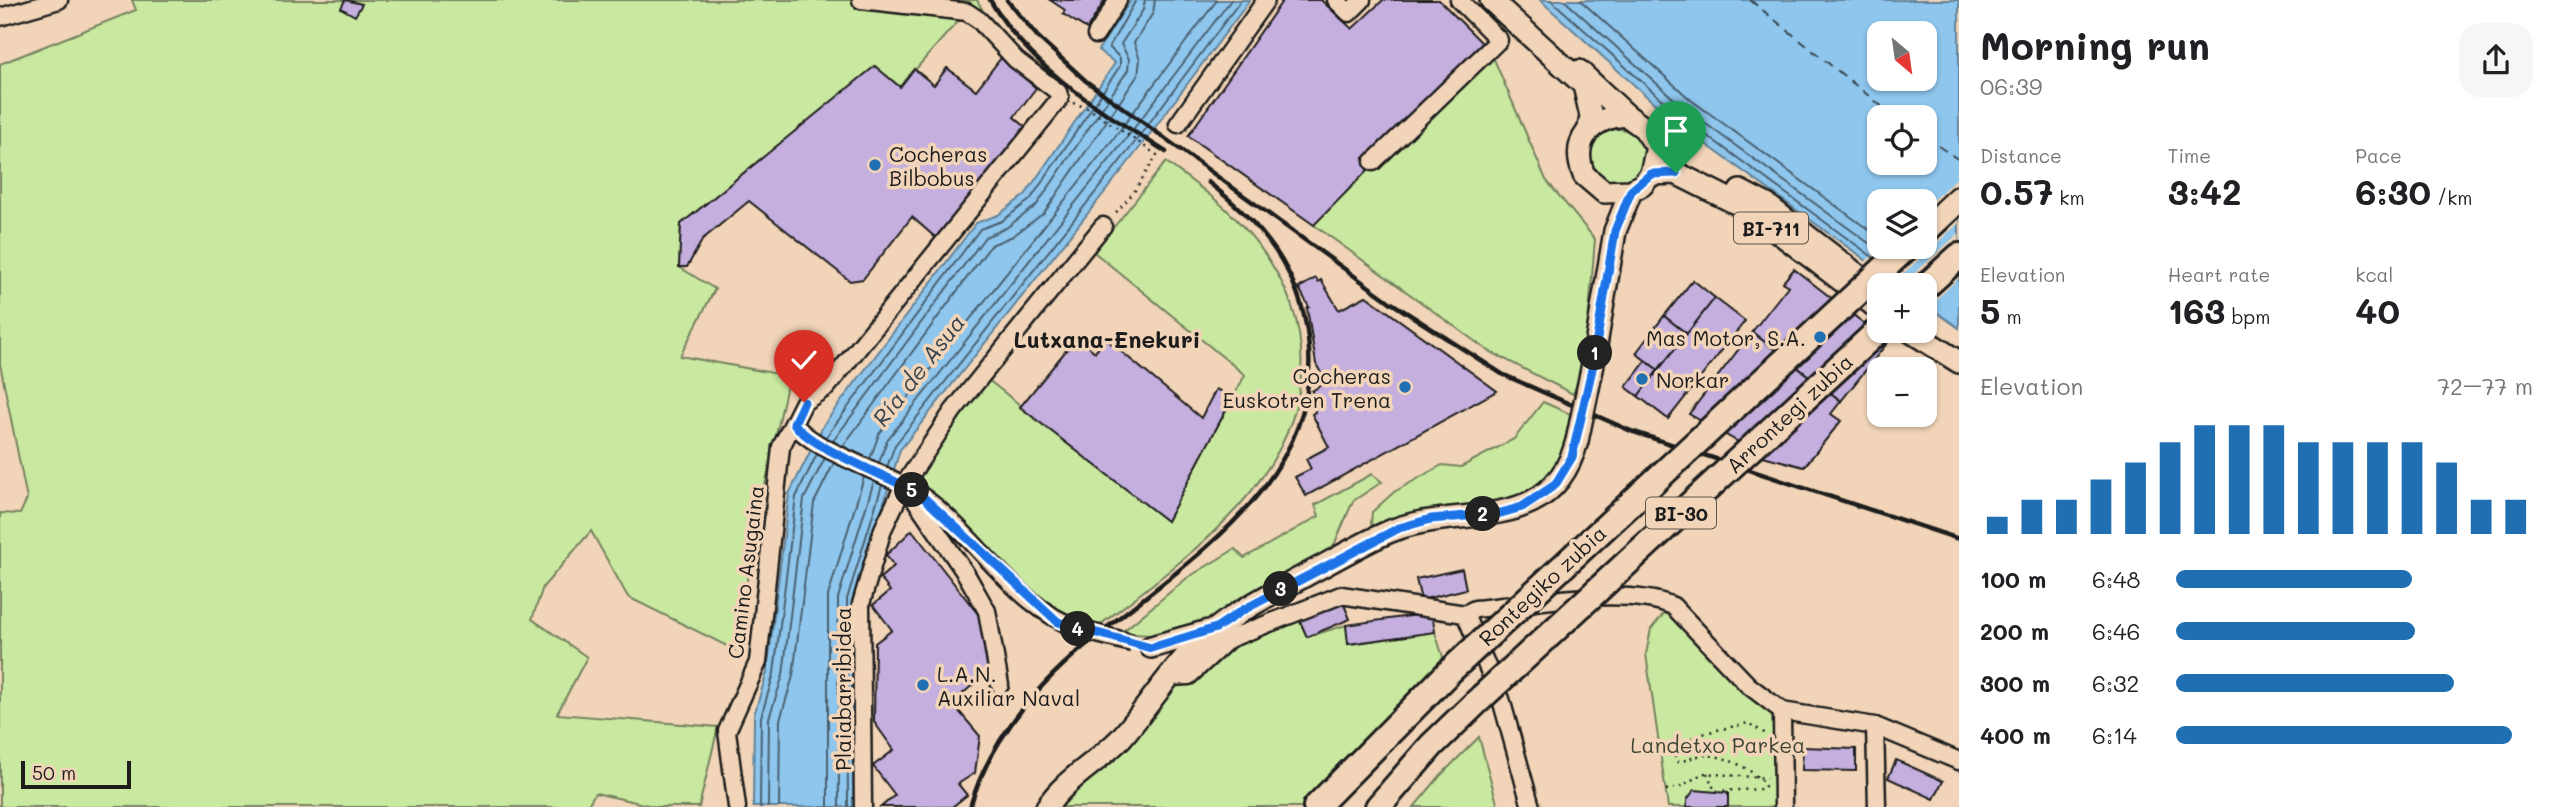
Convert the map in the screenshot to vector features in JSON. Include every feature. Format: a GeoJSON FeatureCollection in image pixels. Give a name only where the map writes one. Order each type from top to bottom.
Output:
{"type":"FeatureCollection","features":[{"type":"Feature","properties":{"kind":"highway"},"geometry":{"type":"LineString","coordinates":[[1937,219],[1959,199]]}},
{"type":"Feature","properties":{"kind":"highway"},"geometry":{"type":"LineString","coordinates":[[1937,276],[1959,256]]}},
{"type":"Feature","properties":{"kind":"highway","name":"Arrontegi zubia"},"geometry":{"type":"LineString","coordinates":[[1885,273],[1897,259]]}},
{"type":"Feature","properties":{"kind":"highway","name":"Arrontegi zubia"},"geometry":{"type":"LineString","coordinates":[[1636,497],[1867,294]]}},
{"type":"Feature","properties":{"kind":"highway","name":"Arrontegi zubia"},"geometry":{"type":"LineString","coordinates":[[1378,807],[1432,745],[1482,696],[1867,341]]}},
{"type":"Feature","properties":{"kind":"highway","name":"Rontegiko zubia"},"geometry":{"type":"LineString","coordinates":[[1381,740],[1448,673],[1636,497]]}},
{"type":"Feature","properties":{"kind":"highway"},"geometry":{"type":"LineString","coordinates":[[1316,807],[1381,740]]}},
{"type":"Feature","properties":{"kind":"highway","name":"BI-30"},"geometry":{"type":"LineString","coordinates":[[1325,807],[1381,740]]}},
{"type":"Feature","properties":{"kind":"main road"},"geometry":{"type":"LineString","coordinates":[[1491,0],[1584,85],[1591,116],[1589,128]]}},
{"type":"Feature","properties":{"kind":"main road","name":"BI-711"},"geometry":{"type":"LineString","coordinates":[[1505,0],[1626,115],[1644,128],[1657,147],[1767,205],[1867,292]]}},
{"type":"Feature","properties":{"kind":"main road"},"geometry":{"type":"LineString","coordinates":[[1626,115],[1599,121],[1589,128],[1582,138],[1579,163],[1592,186],[1604,192],[1631,191]]}},
{"type":"Feature","properties":{"kind":"main road"},"geometry":{"type":"LineString","coordinates":[[1047,807],[1121,737],[1175,670],[1216,628],[1243,610],[1386,533],[1431,519],[1501,513],[1534,501],[1562,476],[1577,441],[1615,231],[1631,191],[1651,174],[1657,147]]}},
{"type":"Feature","properties":{"kind":"main road","name":"BI-711"},"geometry":{"type":"LineString","coordinates":[[1651,174],[1676,173],[1748,209],[1867,292]]}},
{"type":"Feature","properties":{"kind":"main road"},"geometry":{"type":"LineString","coordinates":[[1604,192],[1615,231]]}},
{"type":"Feature","properties":{"kind":"main road"},"geometry":{"type":"LineString","coordinates":[[1937,332],[1959,346]]}},
{"type":"Feature","properties":{"kind":"main road"},"geometry":{"type":"LineString","coordinates":[[1929,343],[1959,362]]}},
{"type":"Feature","properties":{"kind":"main road"},"geometry":{"type":"LineString","coordinates":[[1141,645],[1216,628]]}},
{"type":"Feature","properties":{"kind":"street"},"geometry":{"type":"LineString","coordinates":[[0,18],[59,0]]}},
{"type":"Feature","properties":{"kind":"street"},"geometry":{"type":"LineString","coordinates":[[861,0],[968,6]]}},
{"type":"Feature","properties":{"kind":"street"},"geometry":{"type":"LineString","coordinates":[[1096,35],[1118,0]]}},
{"type":"Feature","properties":{"kind":"street"},"geometry":{"type":"LineString","coordinates":[[1178,124],[1266,0]]}},
{"type":"Feature","properties":{"kind":"street"},"geometry":{"type":"LineString","coordinates":[[1336,0],[1349,13],[1362,0]]}},
{"type":"Feature","properties":{"kind":"street"},"geometry":{"type":"LineString","coordinates":[[1373,162],[1499,40],[1459,0]]}},
{"type":"Feature","properties":{"kind":"street","name":"Camino Asugaina"},"geometry":{"type":"LineString","coordinates":[[737,807],[727,732],[758,662],[781,447],[804,402],[827,387],[1060,98],[1058,92],[1016,60],[968,6]]}},
{"type":"Feature","properties":{"kind":"street","name":"Plaiabarribidea"},"geometry":{"type":"LineString","coordinates":[[863,807],[861,604],[883,529],[901,483],[953,411],[1103,226]]}},
{"type":"Feature","properties":{"kind":"street"},"geometry":{"type":"LineString","coordinates":[[794,423],[806,438],[901,483],[957,526],[1041,610],[1058,622],[1141,645],[1175,670],[1189,676],[1229,639],[1341,596],[1465,614],[1475,609],[1615,596],[1657,599],[1673,606],[1748,685],[1782,711],[1875,726],[1959,761]]}},
{"type":"Feature","properties":{"kind":"street"},"geometry":{"type":"LineString","coordinates":[[901,483],[967,574],[987,611],[1000,685]]}},
{"type":"Feature","properties":{"kind":"street"},"geometry":{"type":"LineString","coordinates":[[1465,614],[1501,699],[1531,807]]}},
{"type":"Feature","properties":{"kind":"street"},"geometry":{"type":"LineString","coordinates":[[1782,711],[1783,807]]}},
{"type":"Feature","properties":{"kind":"street"},"geometry":{"type":"LineString","coordinates":[[1875,726],[1877,807]]}},
{"type":"Feature","properties":{"kind":"path"},"geometry":{"type":"LineString","coordinates":[[1073,103],[1088,108],[1157,155],[1134,192],[1103,226]]}},
{"type":"Feature","properties":{"kind":"path"},"geometry":{"type":"LineString","coordinates":[[1707,773],[1716,791],[1763,789],[1765,786],[1760,778],[1720,758],[1706,755],[1677,762],[1672,752],[1681,743],[1691,739],[1748,723],[1755,725],[1768,736]]}},
{"type":"Feature","properties":{"kind":"path"},"geometry":{"type":"LineString","coordinates":[[1768,778],[1769,767]]}},
{"type":"Feature","properties":{"kind":"path"},"geometry":{"type":"LineString","coordinates":[[1666,790],[1707,773],[1775,779]]}},
{"type":"Feature","properties":{"kind":"green space"},"geometry":{"type":"Polygon","coordinates":[[[132,0],[977,0],[982,9],[957,22],[900,87],[875,67],[681,224],[679,267],[715,289],[680,356],[789,376],[757,522],[735,650],[628,597],[591,531],[543,587],[532,619],[587,657],[557,714],[718,727],[699,807],[657,807],[595,793],[587,807],[0,807],[0,513],[20,514],[27,499],[0,364],[0,64],[136,10],[132,0]]]}},
{"type":"Feature","properties":{"kind":"green space"},"geometry":{"type":"Polygon","coordinates":[[[1499,40],[1493,57],[1546,180],[1595,239],[1585,363],[1573,394],[1487,350],[1314,225],[1363,159],[1499,40]]]}},
{"type":"Feature","properties":{"kind":"green space"},"geometry":{"type":"Polygon","coordinates":[[[1618,129],[1637,137],[1645,156],[1637,175],[1618,183],[1599,175],[1591,156],[1599,137],[1618,129]]]}},
{"type":"Feature","properties":{"kind":"green space"},"geometry":{"type":"Polygon","coordinates":[[[1166,162],[1236,219],[1265,254],[1285,290],[1297,326],[1302,363],[1297,399],[1286,436],[1266,472],[1238,507],[1205,540],[1096,628],[1058,622],[904,485],[982,375],[1167,521],[1245,375],[1094,252],[1166,162]]]}},
{"type":"Feature","properties":{"kind":"green space"},"geometry":{"type":"Polygon","coordinates":[[[1543,402],[1570,414],[1568,451],[1537,494],[1376,526],[1371,524],[1372,512],[1394,492],[1442,465],[1461,467],[1514,439],[1543,402]]]}},
{"type":"Feature","properties":{"kind":"green space"},"geometry":{"type":"Polygon","coordinates":[[[1372,474],[1382,482],[1353,501],[1331,552],[1197,625],[1164,636],[1121,633],[1187,578],[1235,549],[1244,558],[1319,516],[1315,505],[1372,474]]]}},
{"type":"Feature","properties":{"kind":"green space","name":"Landetxo Parkea"},"geometry":{"type":"Polygon","coordinates":[[[1666,611],[1678,617],[1774,715],[1777,724],[1774,807],[1668,807],[1646,654],[1651,629],[1666,611]]]}},
{"type":"Feature","properties":{"kind":"green space"},"geometry":{"type":"Polygon","coordinates":[[[1299,619],[1307,637],[1346,625],[1349,644],[1435,632],[1448,673],[1316,807],[1047,807],[1170,677],[1229,639],[1299,619]]]}},
{"type":"Feature","properties":{"kind":"green space"},"geometry":{"type":"Polygon","coordinates":[[[1479,737],[1498,807],[1414,807],[1440,776],[1479,737]]]}},
{"type":"Feature","properties":{"kind":"water","name":"Ría de Asua"},"geometry":{"type":"Polygon","coordinates":[[[1131,0],[1250,0],[1135,154],[900,450],[854,600],[855,807],[753,807],[754,715],[767,672],[789,494],[824,424],[976,223],[998,215],[1025,195],[1115,63],[1098,50],[1131,0]]]}},
{"type":"Feature","properties":{"kind":"water"},"geometry":{"type":"Polygon","coordinates":[[[1540,0],[1959,0],[1959,328],[1937,312],[1937,273],[1883,273],[1674,121],[1540,0]]]}},
{"type":"Feature","properties":{"kind":"pier"},"geometry":{"type":"Polygon","coordinates":[[[1959,176],[1959,223],[1937,243],[1937,196],[1959,176]]]}},
{"type":"Feature","properties":{"kind":"pier"},"geometry":{"type":"Polygon","coordinates":[[[1959,233],[1959,278],[1937,299],[1937,273],[1915,273],[1930,259],[1937,259],[1937,253],[1959,233]]]}},
{"type":"Feature","properties":{"kind":"pier"},"geometry":{"type":"Polygon","coordinates":[[[1868,259],[1919,259],[1904,273],[1877,273],[1864,263],[1868,259]]]}},
{"type":"Feature","properties":{"kind":"building"},"geometry":{"type":"Polygon","coordinates":[[[345,0],[362,4],[355,16],[341,8],[345,0]]]}},
{"type":"Feature","properties":{"kind":"building"},"geometry":{"type":"Polygon","coordinates":[[[1050,0],[1105,0],[1087,29],[1063,14],[1065,10],[1050,0]]]}},
{"type":"Feature","properties":{"kind":"building"},"geometry":{"type":"Polygon","coordinates":[[[1283,0],[1321,0],[1352,29],[1383,0],[1439,0],[1487,48],[1363,159],[1371,167],[1314,225],[1188,136],[1283,0]]]}},
{"type":"Feature","properties":{"kind":"building","name":"Cocheras Bilbobus"},"geometry":{"type":"Polygon","coordinates":[[[1001,58],[1036,88],[1014,117],[1027,128],[936,238],[912,217],[863,279],[850,281],[749,201],[703,239],[687,267],[679,267],[681,224],[875,66],[900,87],[914,69],[934,85],[947,68],[976,90],[1001,58]]]}},
{"type":"Feature","properties":{"kind":"building","name":"Mas Motor, S.A."},"geometry":{"type":"Polygon","coordinates":[[[1794,269],[1867,326],[1867,343],[1887,343],[1876,357],[1867,357],[1867,368],[1841,401],[1752,332],[1788,286],[1783,282],[1794,269]]]}},
{"type":"Feature","properties":{"kind":"building","name":"Cocheras Euskotren Trena"},"geometry":{"type":"Polygon","coordinates":[[[1316,278],[1318,282],[1321,280],[1339,310],[1366,296],[1497,391],[1306,496],[1295,477],[1311,469],[1306,459],[1329,447],[1312,414],[1315,412],[1312,391],[1326,382],[1316,364],[1307,308],[1309,307],[1299,288],[1316,278]]]}},
{"type":"Feature","properties":{"kind":"building"},"geometry":{"type":"Polygon","coordinates":[[[1693,280],[1715,298],[1687,334],[1664,316],[1693,280]]]}},
{"type":"Feature","properties":{"kind":"building"},"geometry":{"type":"Polygon","coordinates":[[[1715,298],[1745,321],[1668,419],[1638,396],[1715,298]]]}},
{"type":"Feature","properties":{"kind":"building"},"geometry":{"type":"Polygon","coordinates":[[[1664,316],[1687,334],[1658,370],[1636,353],[1664,316]]]}},
{"type":"Feature","properties":{"kind":"building"},"geometry":{"type":"Polygon","coordinates":[[[1752,332],[1841,401],[1831,414],[1841,421],[1804,467],[1763,456],[1689,414],[1752,332]]]}},
{"type":"Feature","properties":{"kind":"building"},"geometry":{"type":"Polygon","coordinates":[[[1077,337],[1095,352],[1106,339],[1201,418],[1216,389],[1233,397],[1167,521],[1020,407],[1077,337]]]}},
{"type":"Feature","properties":{"kind":"building","name":"Norkar"},"geometry":{"type":"Polygon","coordinates":[[[1646,361],[1658,370],[1638,396],[1626,387],[1646,361]]]}},
{"type":"Feature","properties":{"kind":"building","name":"L.A.N. Auxiliar Naval"},"geometry":{"type":"Polygon","coordinates":[[[912,530],[978,614],[983,611],[993,667],[952,703],[980,736],[975,773],[958,784],[967,795],[952,807],[881,807],[895,795],[873,766],[894,750],[874,722],[875,643],[892,630],[873,605],[890,591],[880,578],[894,566],[886,555],[912,530]]]}},
{"type":"Feature","properties":{"kind":"building"},"geometry":{"type":"Polygon","coordinates":[[[1462,569],[1466,589],[1421,600],[1416,579],[1462,569]]]}},
{"type":"Feature","properties":{"kind":"building"},"geometry":{"type":"Polygon","coordinates":[[[1342,600],[1350,619],[1307,637],[1299,619],[1342,600]]]}},
{"type":"Feature","properties":{"kind":"building"},"geometry":{"type":"Polygon","coordinates":[[[1432,613],[1435,632],[1348,644],[1346,625],[1432,613]]]}},
{"type":"Feature","properties":{"kind":"building"},"geometry":{"type":"Polygon","coordinates":[[[1803,747],[1856,749],[1856,771],[1802,770],[1803,747]]]}},
{"type":"Feature","properties":{"kind":"building"},"geometry":{"type":"Polygon","coordinates":[[[1896,760],[1943,781],[1934,799],[1888,778],[1896,760]]]}},
{"type":"Feature","properties":{"kind":"building"},"geometry":{"type":"Polygon","coordinates":[[[1694,790],[1728,793],[1728,807],[1687,807],[1687,800],[1694,790]]]}},
{"type":"Feature","properties":{"kind":"ferry route"},"geometry":{"type":"LineString","coordinates":[[1750,0],[1880,105]]}},
{"type":"Feature","properties":{"kind":"ferry route"},"geometry":{"type":"LineString","coordinates":[[1937,145],[1959,160]]}},
{"type":"Feature","properties":{"kind":"railway"},"geometry":{"type":"LineString","coordinates":[[990,0],[1006,25],[1046,67],[1092,104],[1166,152]]}},
{"type":"Feature","properties":{"kind":"railway"},"geometry":{"type":"LineString","coordinates":[[1007,0],[1038,37],[1086,81],[1390,302],[1502,374],[1631,431],[1959,539]]}},
{"type":"Feature","properties":{"kind":"railway"},"geometry":{"type":"LineString","coordinates":[[970,807],[990,758],[1031,698],[1082,648],[1219,536],[1258,495],[1288,449],[1306,397],[1308,338],[1304,313],[1287,270],[1275,250],[1245,214],[1208,182]]}},
{"type":"Feature","properties":{"kind":"place","name":"Cocheras Bilbobus"},"geometry":{"type":"Point","coordinates":[875,165]}},
{"type":"Feature","properties":{"kind":"place","name":"Mas Motor, S.A."},"geometry":{"type":"Point","coordinates":[1820,337]}},
{"type":"Feature","properties":{"kind":"place","name":"Norkar"},"geometry":{"type":"Point","coordinates":[1642,379]}},
{"type":"Feature","properties":{"kind":"place","name":"Cocheras Euskotren Trena"},"geometry":{"type":"Point","coordinates":[1405,387]}},
{"type":"Feature","properties":{"kind":"place","name":"L.A.N. Auxiliar Naval"},"geometry":{"type":"Point","coordinates":[923,685]}},
{"type":"Feature","properties":{"kind":"district","name":"Lutxana-Enekuri"},"geometry":{"type":"Point","coordinates":[1107,339]}},
{"type":"Feature","properties":{"kind":"route"},"geometry":{"type":"LineString","coordinates":[[804,402],[794,423],[799,432],[806,438],[921,495],[957,526],[1041,610],[1058,622],[1151,648],[1178,641],[1216,628],[1243,610],[1386,533],[1431,519],[1501,513],[1534,501],[1555,485],[1572,457],[1577,441],[1615,231],[1626,202],[1631,191],[1651,174],[1676,173]]}}]}
